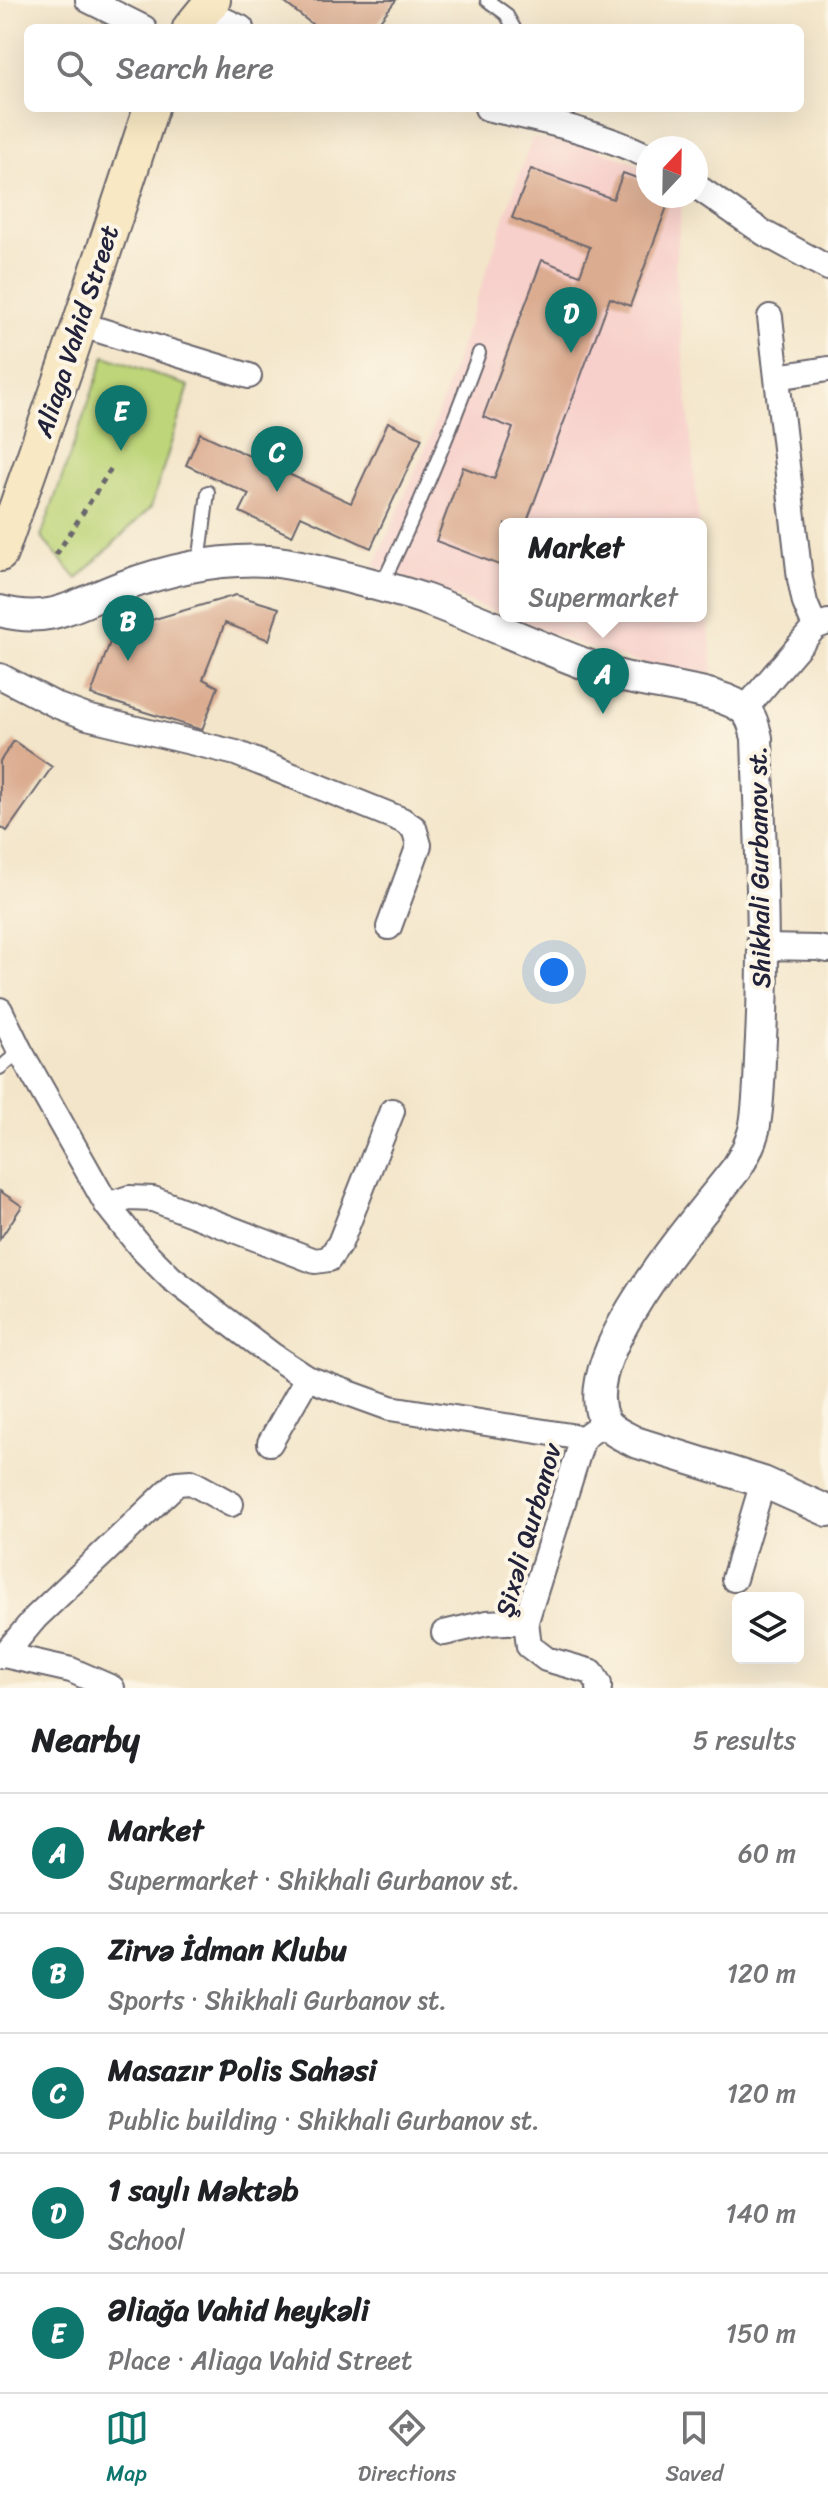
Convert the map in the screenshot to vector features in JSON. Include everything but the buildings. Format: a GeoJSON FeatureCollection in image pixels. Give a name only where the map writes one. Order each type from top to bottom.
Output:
{"type":"FeatureCollection","features":[{"type":"Feature","properties":{"kind":"main road","name":"Aliaga Vahid Street"},"geometry":{"type":"LineString","coordinates":[[0,554],[150,112]]}},
{"type":"Feature","properties":{"kind":"street"},"geometry":{"type":"LineString","coordinates":[[88,0],[136,24]]}},
{"type":"Feature","properties":{"kind":"street"},"geometry":{"type":"LineString","coordinates":[[202,13],[231,24]]}},
{"type":"Feature","properties":{"kind":"street"},"geometry":{"type":"LineString","coordinates":[[509,112],[613,140],[636,151]]}},
{"type":"Feature","properties":{"kind":"street"},"geometry":{"type":"LineString","coordinates":[[708,194],[764,233],[828,268]]}},
{"type":"Feature","properties":{"kind":"street"},"geometry":{"type":"LineString","coordinates":[[745,709],[822,625],[805,603],[800,579],[770,317]]}},
{"type":"Feature","properties":{"kind":"street"},"geometry":{"type":"LineString","coordinates":[[79,324],[249,376]]}},
{"type":"Feature","properties":{"kind":"street"},"geometry":{"type":"LineString","coordinates":[[777,377],[828,369]]}},
{"type":"Feature","properties":{"kind":"street","name":"Shikhali Gurbanov st."},"geometry":{"type":"LineString","coordinates":[[0,611],[35,617],[55,614],[171,571],[233,562],[270,561],[319,570],[426,600],[591,667],[629,679],[727,699],[745,709],[757,738],[763,947],[757,1107],[753,1132],[746,1154],[736,1169],[636,1300],[618,1331],[600,1389],[594,1430]]}},
{"type":"Feature","properties":{"kind":"street"},"geometry":{"type":"LineString","coordinates":[[0,676],[58,706],[87,717],[236,753],[402,820],[414,828],[419,845],[389,927]]}},
{"type":"Feature","properties":{"kind":"street"},"geometry":{"type":"LineString","coordinates":[[763,947],[828,950]]}},
{"type":"Feature","properties":{"kind":"street"},"geometry":{"type":"LineString","coordinates":[[0,1010],[107,1205],[142,1249],[171,1278],[307,1378],[390,1408],[616,1432],[635,1442],[763,1482],[828,1511]]}},
{"type":"Feature","properties":{"kind":"street"},"geometry":{"type":"LineString","coordinates":[[107,1205],[129,1198],[153,1199],[315,1261],[329,1259],[340,1243],[392,1111]]}},
{"type":"Feature","properties":{"kind":"street"},"geometry":{"type":"LineString","coordinates":[[270,1443],[307,1378]]}},
{"type":"Feature","properties":{"kind":"street","name":"Şixəli Qurbanov"},"geometry":{"type":"LineString","coordinates":[[594,1430],[526,1621],[529,1646],[546,1659],[592,1672],[599,1688]]}},
{"type":"Feature","properties":{"kind":"street"},"geometry":{"type":"LineString","coordinates":[[112,1688],[71,1670],[2,1656],[36,1617],[177,1483],[191,1482],[231,1504]]}},
{"type":"Feature","properties":{"kind":"street"},"geometry":{"type":"LineString","coordinates":[[734,1579],[763,1482]]}},
{"type":"Feature","properties":{"kind":"street"},"geometry":{"type":"LineString","coordinates":[[444,1633],[487,1623],[526,1621]]}},
{"type":"Feature","properties":{"kind":"lane"},"geometry":{"type":"LineString","coordinates":[[487,0],[506,14],[512,24]]}},
{"type":"Feature","properties":{"kind":"lane"},"geometry":{"type":"LineString","coordinates":[[381,586],[416,517],[479,353]]}},
{"type":"Feature","properties":{"kind":"lane"},"geometry":{"type":"LineString","coordinates":[[199,567],[208,492]]}},
{"type":"Feature","properties":{"kind":"lane"},"geometry":{"type":"LineString","coordinates":[[0,1068],[20,1051]]}},
{"type":"Feature","properties":{"kind":"path"},"geometry":{"type":"LineString","coordinates":[[56,555],[114,464]]}},
{"type":"Feature","properties":{"kind":"shaded area"},"geometry":{"type":"Polygon","coordinates":[[[532,138],[586,146],[636,164],[636,208],[682,208],[675,265],[698,518],[499,518],[499,614],[374,566],[428,442],[532,138]]]}},
{"type":"Feature","properties":{"kind":"shaded area"},"geometry":{"type":"Polygon","coordinates":[[[707,610],[713,673],[669,671],[595,650],[521,622],[707,622],[707,610]]]}},
{"type":"Feature","properties":{"kind":"green space"},"geometry":{"type":"Polygon","coordinates":[[[105,356],[189,386],[151,507],[77,579],[41,537],[105,356]]]}},
{"type":"Feature","properties":{"kind":"place","name":"1 saylı Məktəb"},"geometry":{"type":"Point","coordinates":[571,353]}},
{"type":"Feature","properties":{"kind":"place","name":"Əliağa Vahid heykəli"},"geometry":{"type":"Point","coordinates":[121,451]}},
{"type":"Feature","properties":{"kind":"place","name":"Masazır Polis Sahəsi"},"geometry":{"type":"Point","coordinates":[277,492]}},
{"type":"Feature","properties":{"kind":"place","name":"Zirvə İdman Klubu"},"geometry":{"type":"Point","coordinates":[128,661]}},
{"type":"Feature","properties":{"kind":"place","name":"Market"},"geometry":{"type":"Point","coordinates":[603,714]}}]}
